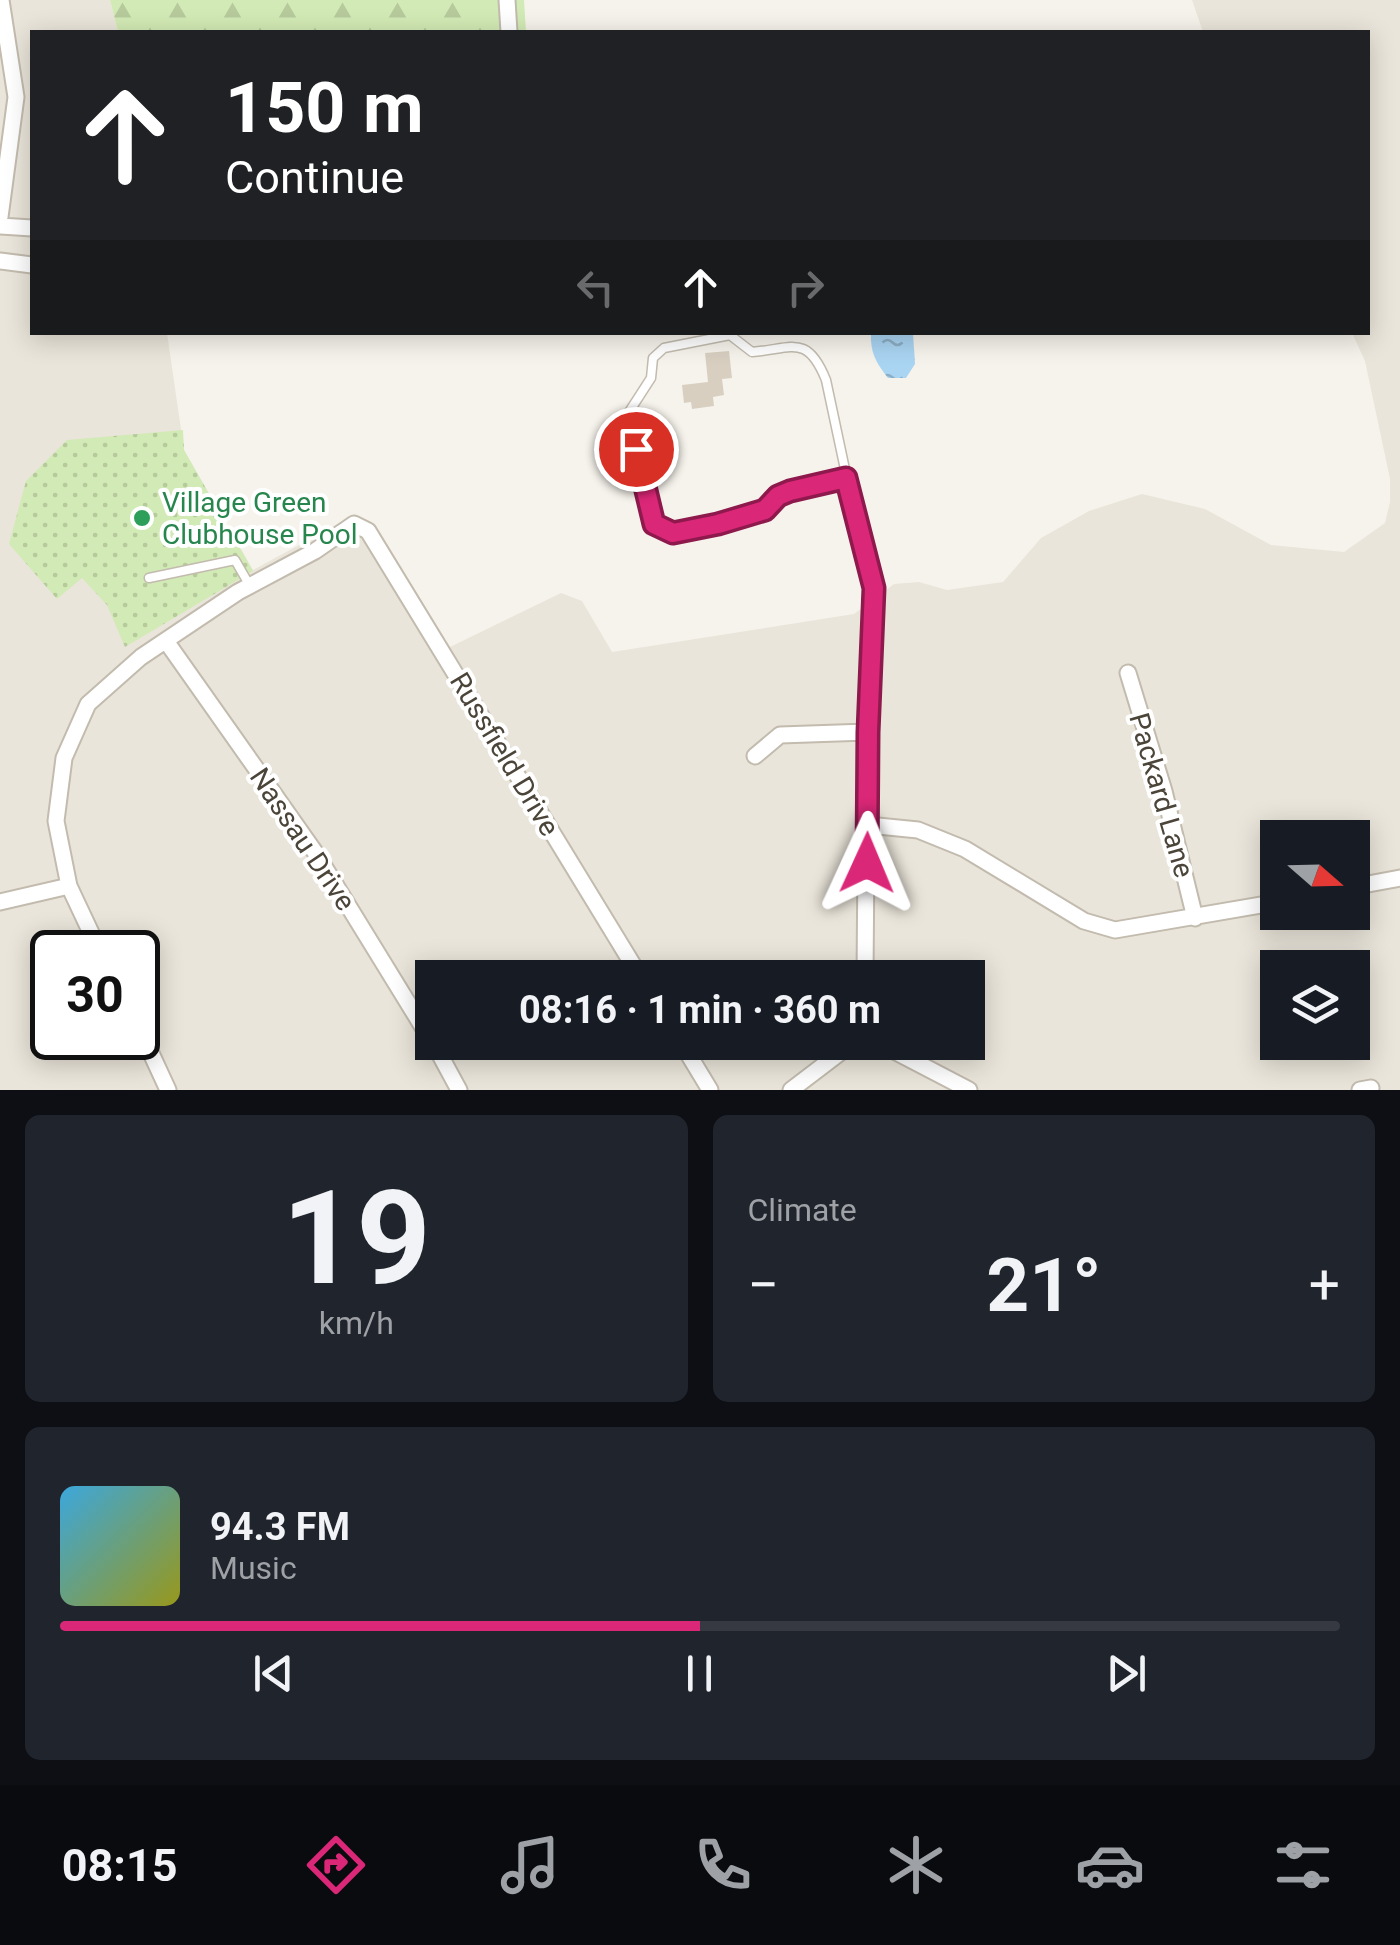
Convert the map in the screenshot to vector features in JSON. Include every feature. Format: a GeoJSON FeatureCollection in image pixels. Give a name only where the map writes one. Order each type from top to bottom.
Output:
{"type":"FeatureCollection","features":[{"type":"Feature","properties":{"kind":"street"},"geometry":{"type":"LineString","coordinates":[[0,217],[16,96],[1,0]]}},
{"type":"Feature","properties":{"kind":"street"},"geometry":{"type":"LineString","coordinates":[[507,0],[509,30]]}},
{"type":"Feature","properties":{"kind":"street"},"geometry":{"type":"LineString","coordinates":[[0,226],[30,228]]}},
{"type":"Feature","properties":{"kind":"street"},"geometry":{"type":"LineString","coordinates":[[0,261],[30,265]]}},
{"type":"Feature","properties":{"kind":"street","name":"Russfield Drive"},"geometry":{"type":"LineString","coordinates":[[250,586],[354,524],[368,530],[630,960]]}},
{"type":"Feature","properties":{"kind":"street"},"geometry":{"type":"LineString","coordinates":[[89,930],[68,886],[56,822],[64,758],[88,704],[141,657],[250,586]]}},
{"type":"Feature","properties":{"kind":"street"},"geometry":{"type":"LineString","coordinates":[[865,960],[874,588]]}},
{"type":"Feature","properties":{"kind":"street","name":"Nassau Drive"},"geometry":{"type":"LineString","coordinates":[[166,641],[317,855],[415,1013]]}},
{"type":"Feature","properties":{"kind":"street","name":"Packard Lane"},"geometry":{"type":"LineString","coordinates":[[1128,673],[1164,791],[1195,918]]}},
{"type":"Feature","properties":{"kind":"street"},"geometry":{"type":"LineString","coordinates":[[755,756],[780,735],[868,732]]}},
{"type":"Feature","properties":{"kind":"street"},"geometry":{"type":"LineString","coordinates":[[868,825],[918,830],[965,849],[1084,921],[1115,930],[1260,905]]}},
{"type":"Feature","properties":{"kind":"street"},"geometry":{"type":"LineString","coordinates":[[1370,884],[1400,878]]}},
{"type":"Feature","properties":{"kind":"street"},"geometry":{"type":"LineString","coordinates":[[0,902],[68,886]]}},
{"type":"Feature","properties":{"kind":"street"},"geometry":{"type":"LineString","coordinates":[[154,1060],[168,1090]]}},
{"type":"Feature","properties":{"kind":"street","name":"Nassau Drive"},"geometry":{"type":"LineString","coordinates":[[443,1060],[459,1090]]}},
{"type":"Feature","properties":{"kind":"street"},"geometry":{"type":"LineString","coordinates":[[692,1060],[710,1090]]}},
{"type":"Feature","properties":{"kind":"street"},"geometry":{"type":"LineString","coordinates":[[791,1090],[830,1060]]}},
{"type":"Feature","properties":{"kind":"street"},"geometry":{"type":"LineString","coordinates":[[912,1060],[969,1090]]}},
{"type":"Feature","properties":{"kind":"lane"},"geometry":{"type":"LineString","coordinates":[[846,478],[790,491],[778,496],[765,510],[718,524],[673,533],[661,530],[651,514],[630,412],[651,378],[653,358],[664,348],[730,335],[752,352],[795,344],[820,364],[874,588]]}},
{"type":"Feature","properties":{"kind":"lane"},"geometry":{"type":"LineString","coordinates":[[149,578],[234,560],[250,586]]}},
{"type":"Feature","properties":{"kind":"shaded area"},"geometry":{"type":"Polygon","coordinates":[[[0,0],[110,0],[118,30],[30,30],[30,335],[167,335],[184,450],[253,570],[345,520],[363,518],[375,524],[450,647],[561,593],[582,601],[612,652],[854,614],[894,584],[919,582],[947,590],[1003,582],[1041,538],[1089,511],[1142,494],[1205,509],[1271,545],[1344,552],[1385,523],[1390,479],[1365,361],[1353,335],[1370,335],[1370,30],[1202,30],[1192,0],[1400,0],[1400,1090],[0,1090],[0,0]]]}},
{"type":"Feature","properties":{"kind":"green space"},"geometry":{"type":"Polygon","coordinates":[[[110,0],[524,0],[526,30],[118,30],[110,0]]]}},
{"type":"Feature","properties":{"kind":"green space"},"geometry":{"type":"Polygon","coordinates":[[[183,430],[184,450],[253,571],[125,647],[107,605],[82,578],[57,599],[9,544],[26,481],[67,440],[183,430]]]}},
{"type":"Feature","properties":{"kind":"water"},"geometry":{"type":"Polygon","coordinates":[[[871,335],[913,335],[915,364],[906,378],[888,378],[872,346],[871,335]]]}},
{"type":"Feature","properties":{"kind":"building"},"geometry":{"type":"Polygon","coordinates":[[[729,351],[732,378],[722,379],[724,395],[713,397],[714,406],[692,409],[691,402],[684,403],[682,385],[708,382],[705,353],[729,351]]]}},
{"type":"Feature","properties":{"kind":"place","name":"Village Green Clubhouse Pool"},"geometry":{"type":"Point","coordinates":[142,518]}},
{"type":"Feature","properties":{"kind":"route"},"geometry":{"type":"LineString","coordinates":[[636,449],[654,524],[673,533],[765,510],[778,496],[790,491],[846,478],[874,588],[867,863]]}}]}
